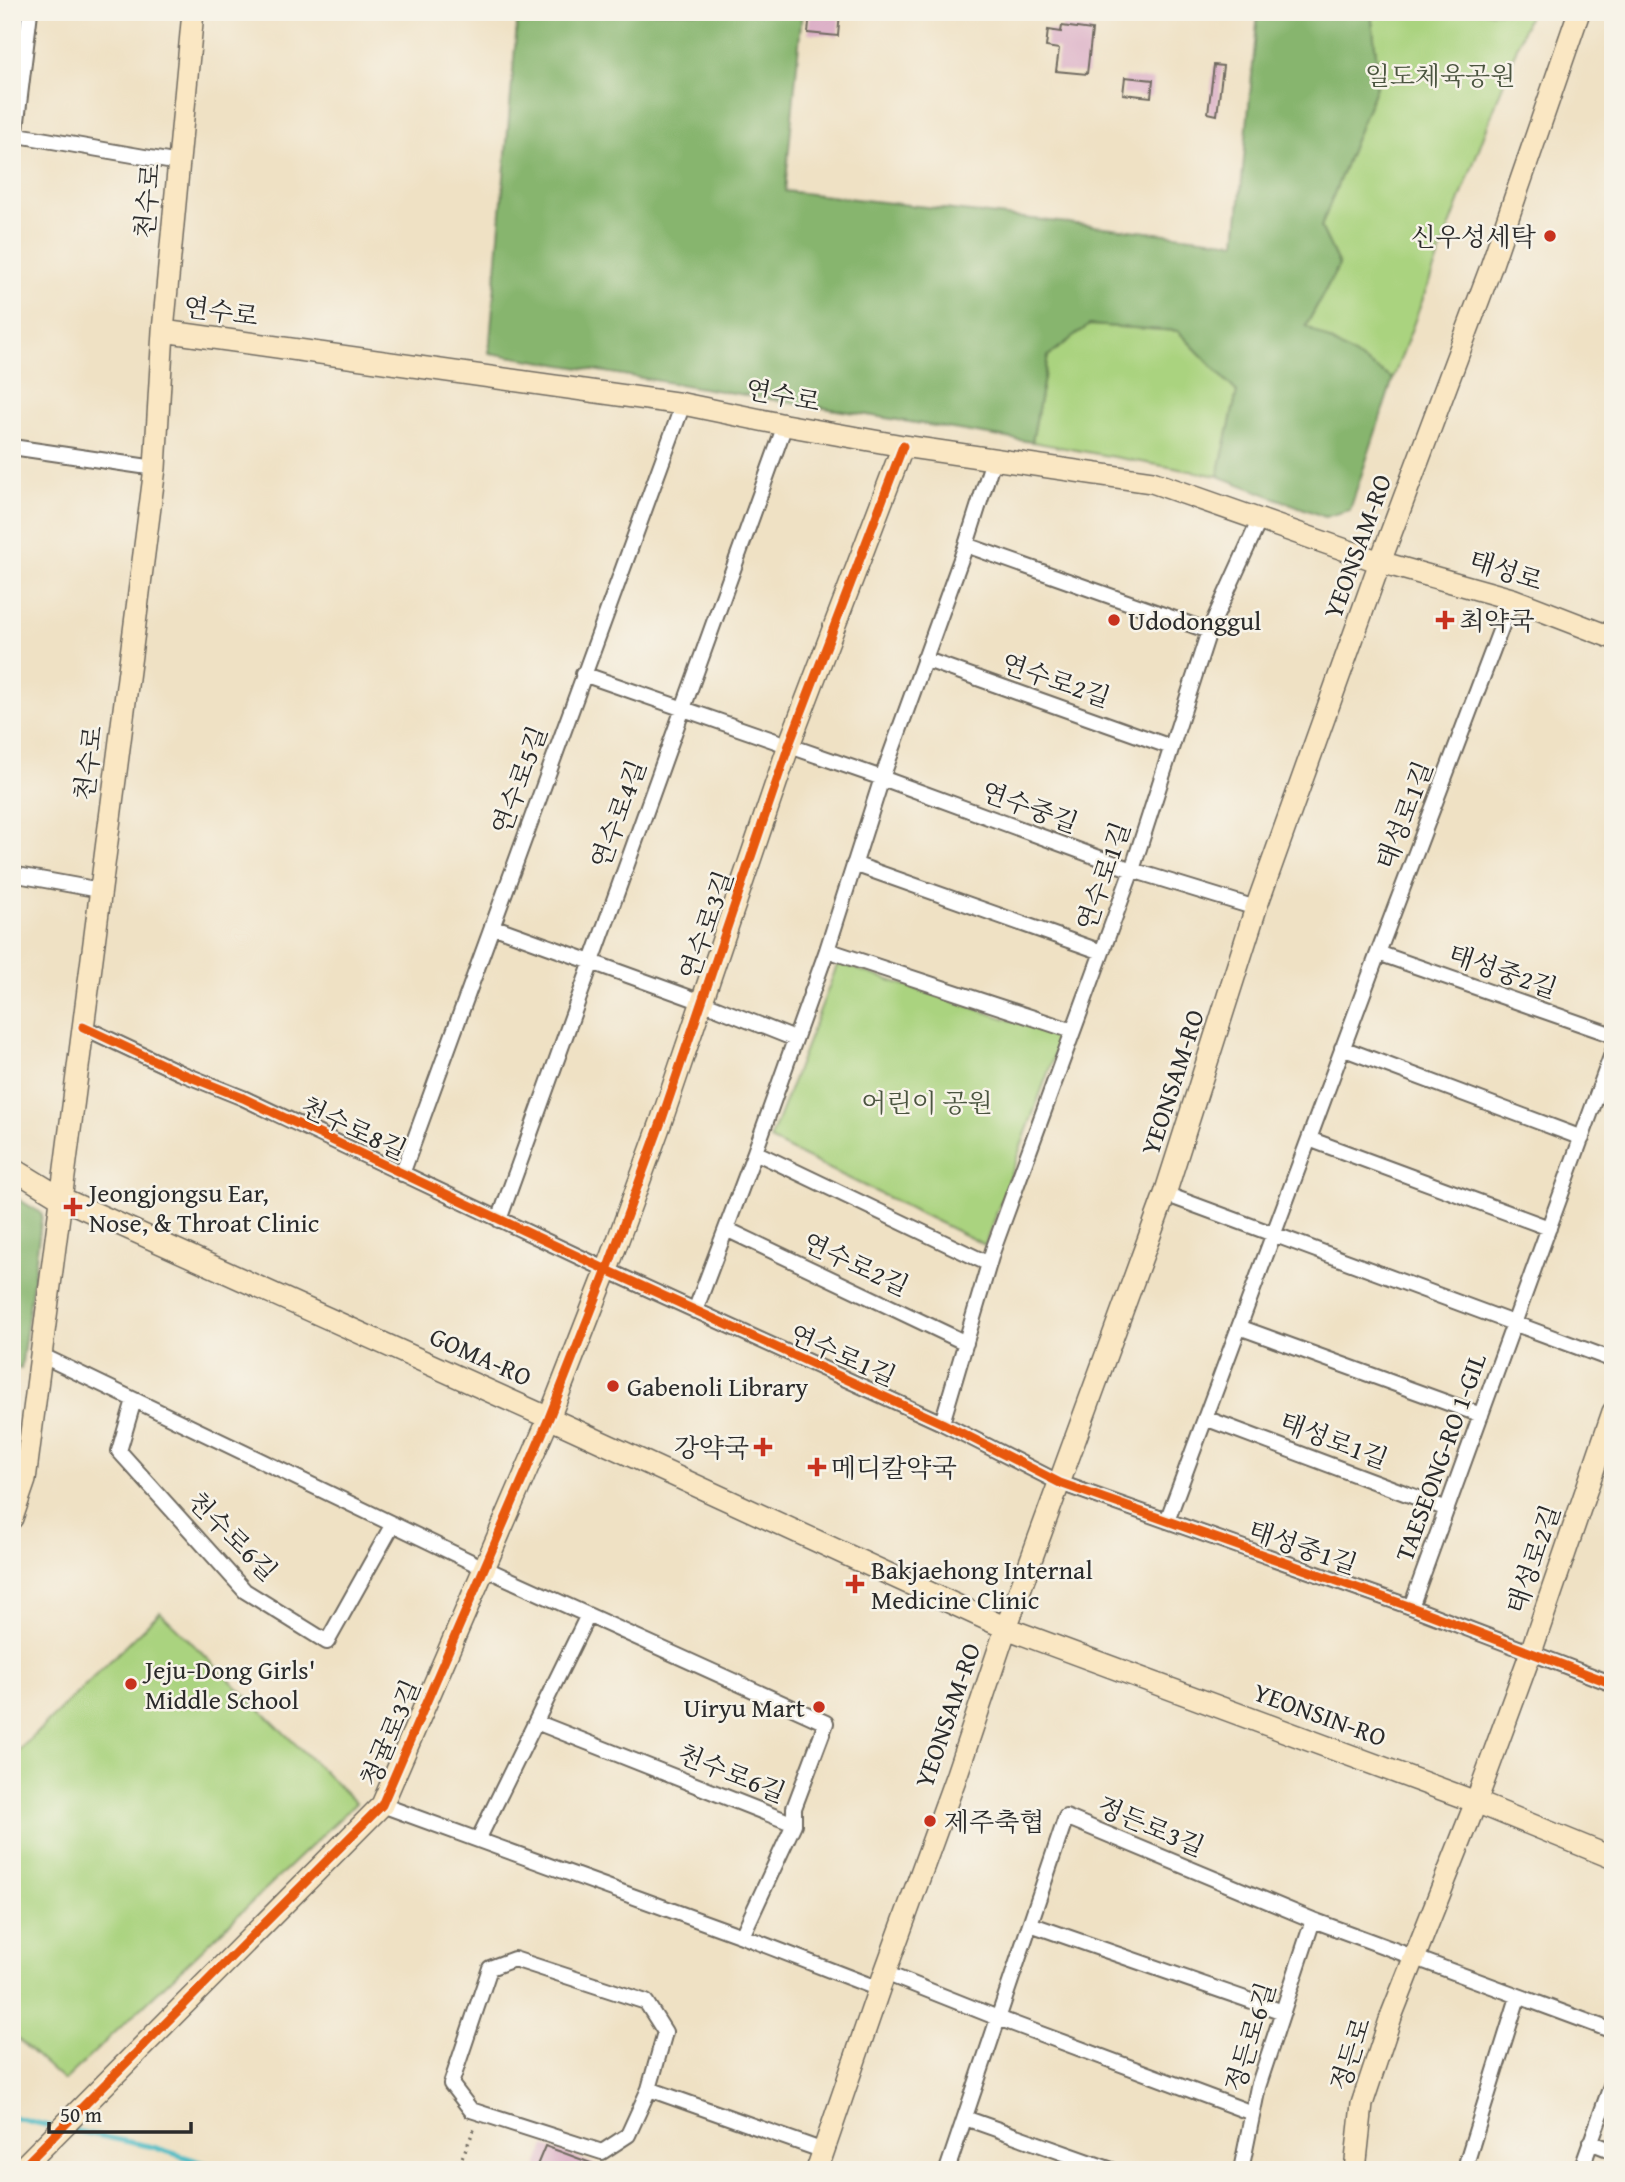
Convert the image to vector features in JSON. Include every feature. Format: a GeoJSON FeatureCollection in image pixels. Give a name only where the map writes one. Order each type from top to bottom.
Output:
{"type":"FeatureCollection","features":[{"type":"Feature","properties":{"kind":"street"},"geometry":{"type":"LineString","coordinates":[[12,163],[30,12]]}},
{"type":"Feature","properties":{"kind":"street","name":"천수로"},"geometry":{"type":"LineString","coordinates":[[12,1518],[41,1355],[155,468],[163,331],[193,12]]}},
{"type":"Feature","properties":{"kind":"street","name":"YEONSAM-RO"},"geometry":{"type":"LineString","coordinates":[[821,2160],[1006,1628],[1165,1194],[1256,908],[1380,562],[1491,267],[1579,12]]}},
{"type":"Feature","properties":{"kind":"street"},"geometry":{"type":"LineString","coordinates":[[14,135],[179,163]]}},
{"type":"Feature","properties":{"kind":"street","name":"연수로"},"geometry":{"type":"LineString","coordinates":[[163,331],[683,404],[903,446],[1152,482],[1380,562]]}},
{"type":"Feature","properties":{"kind":"street","name":"연수로5길"},"geometry":{"type":"LineString","coordinates":[[402,1174],[683,404]]}},
{"type":"Feature","properties":{"kind":"street","name":"연수로4길"},"geometry":{"type":"LineString","coordinates":[[499,1220],[785,425]]}},
{"type":"Feature","properties":{"kind":"street","name":"연수로3길"},"geometry":{"type":"LineString","coordinates":[[549,1418],[607,1270],[789,745],[903,446]]}},
{"type":"Feature","properties":{"kind":"street"},"geometry":{"type":"LineString","coordinates":[[12,447],[155,468]]}},
{"type":"Feature","properties":{"kind":"street"},"geometry":{"type":"LineString","coordinates":[[695,1311],[827,950],[882,778],[966,545],[993,460]]}},
{"type":"Feature","properties":{"kind":"street","name":"연수로1길"},"geometry":{"type":"LineString","coordinates":[[942,1423],[989,1264],[1132,870],[1209,631],[1260,519]]}},
{"type":"Feature","properties":{"kind":"street"},"geometry":{"type":"LineString","coordinates":[[966,545],[1209,631]]}},
{"type":"Feature","properties":{"kind":"street","name":"태성로"},"geometry":{"type":"LineString","coordinates":[[1380,562],[1513,599],[1613,638]]}},
{"type":"Feature","properties":{"kind":"street","name":"태성로1길"},"geometry":{"type":"LineString","coordinates":[[1167,1521],[1342,1048],[1513,599]]}},
{"type":"Feature","properties":{"kind":"street","name":"연수로2길"},"geometry":{"type":"LineString","coordinates":[[924,659],[1171,747]]}},
{"type":"Feature","properties":{"kind":"street","name":"연수중길"},"geometry":{"type":"LineString","coordinates":[[583,674],[882,778],[1132,870],[1256,908]]}},
{"type":"Feature","properties":{"kind":"street"},"geometry":{"type":"LineString","coordinates":[[854,864],[1102,952]]}},
{"type":"Feature","properties":{"kind":"street"},"geometry":{"type":"LineString","coordinates":[[12,874],[100,890]]}},
{"type":"Feature","properties":{"kind":"street"},"geometry":{"type":"LineString","coordinates":[[492,926],[702,1002],[795,1039]]}},
{"type":"Feature","properties":{"kind":"street"},"geometry":{"type":"LineString","coordinates":[[827,950],[1073,1031]]}},
{"type":"Feature","properties":{"kind":"street","name":"태성중2길"},"geometry":{"type":"LineString","coordinates":[[1378,953],[1613,1035]]}},
{"type":"Feature","properties":{"kind":"street","name":"천수로8길"},"geometry":{"type":"LineString","coordinates":[[83,1027],[181,1073],[243,1098],[607,1270]]}},
{"type":"Feature","properties":{"kind":"street"},"geometry":{"type":"LineString","coordinates":[[1342,1048],[1582,1138]]}},
{"type":"Feature","properties":{"kind":"street","name":"TAESEONG-RO 1-GIL"},"geometry":{"type":"LineString","coordinates":[[1411,1607],[1613,1051]]}},
{"type":"Feature","properties":{"kind":"street"},"geometry":{"type":"LineString","coordinates":[[1308,1139],[1549,1228]]}},
{"type":"Feature","properties":{"kind":"street"},"geometry":{"type":"LineString","coordinates":[[755,1152],[989,1264]]}},
{"type":"Feature","properties":{"kind":"street","name":"GOMA-RO"},"geometry":{"type":"LineString","coordinates":[[12,1168],[61,1198],[1006,1628]]}},
{"type":"Feature","properties":{"kind":"street"},"geometry":{"type":"LineString","coordinates":[[1165,1194],[1613,1360]]}},
{"type":"Feature","properties":{"kind":"street","name":"연수로2길"},"geometry":{"type":"LineString","coordinates":[[726,1229],[966,1343]]}},
{"type":"Feature","properties":{"kind":"street","name":"연수로1길"},"geometry":{"type":"LineString","coordinates":[[607,1270],[942,1423],[1060,1483]]}},
{"type":"Feature","properties":{"kind":"street"},"geometry":{"type":"LineString","coordinates":[[1239,1327],[1481,1415]]}},
{"type":"Feature","properties":{"kind":"street","name":"천수로6길"},"geometry":{"type":"LineString","coordinates":[[41,1355],[484,1568],[826,1723],[794,1808],[794,1824],[742,1936]]}},
{"type":"Feature","properties":{"kind":"street","name":"천수로6길"},"geometry":{"type":"LineString","coordinates":[[134,1400],[119,1451],[245,1591],[327,1642],[393,1524]]}},
{"type":"Feature","properties":{"kind":"street","name":"태성로2길"},"geometry":{"type":"LineString","coordinates":[[1476,1802],[1531,1652],[1613,1412]]}},
{"type":"Feature","properties":{"kind":"street","name":"청귤로3길"},"geometry":{"type":"LineString","coordinates":[[20,2170],[382,1805],[549,1418]]}},
{"type":"Feature","properties":{"kind":"street","name":"태성로1길"},"geometry":{"type":"LineString","coordinates":[[1205,1418],[1447,1509]]}},
{"type":"Feature","properties":{"kind":"street","name":"태성중1길"},"geometry":{"type":"LineString","coordinates":[[1060,1483],[1411,1607],[1613,1684]]}},
{"type":"Feature","properties":{"kind":"street"},"geometry":{"type":"LineString","coordinates":[[478,1840],[588,1615]]}},
{"type":"Feature","properties":{"kind":"street","name":"YEONSIN-RO"},"geometry":{"type":"LineString","coordinates":[[1006,1628],[1476,1802],[1613,1858]]}},
{"type":"Feature","properties":{"kind":"street","name":"천수로6길"},"geometry":{"type":"LineString","coordinates":[[536,1722],[794,1824]]}},
{"type":"Feature","properties":{"kind":"street","name":"정든로"},"geometry":{"type":"LineString","coordinates":[[1355,2170],[1362,2104],[1392,2014],[1476,1802]]}},
{"type":"Feature","properties":{"kind":"street","name":"청귤로3길"},"geometry":{"type":"LineString","coordinates":[[382,1805],[742,1936]]}},
{"type":"Feature","properties":{"kind":"street","name":"정든로3길"},"geometry":{"type":"LineString","coordinates":[[947,2170],[1066,1817],[1415,1960]]}},
{"type":"Feature","properties":{"kind":"street","name":"정든로6길"},"geometry":{"type":"LineString","coordinates":[[1241,2170],[1258,2087],[1313,1920]]}},
{"type":"Feature","properties":{"kind":"street"},"geometry":{"type":"LineString","coordinates":[[1030,1924],[1283,2012]]}},
{"type":"Feature","properties":{"kind":"street"},"geometry":{"type":"LineString","coordinates":[[742,1936],[998,2018],[1252,2113]]}},
{"type":"Feature","properties":{"kind":"street"},"geometry":{"type":"LineString","coordinates":[[514,1959],[646,2002],[665,2032],[649,2089],[628,2135],[602,2152],[471,2110],[451,2084],[490,1968],[514,1959]]}},
{"type":"Feature","properties":{"kind":"street"},"geometry":{"type":"LineString","coordinates":[[1415,1960],[1613,2031]]}},
{"type":"Feature","properties":{"kind":"street"},"geometry":{"type":"LineString","coordinates":[[1467,2170],[1467,2161],[1518,1997]]}},
{"type":"Feature","properties":{"kind":"street"},"geometry":{"type":"LineString","coordinates":[[1581,2170],[1613,2080]]}},
{"type":"Feature","properties":{"kind":"street"},"geometry":{"type":"LineString","coordinates":[[649,2089],[821,2160]]}},
{"type":"Feature","properties":{"kind":"street"},"geometry":{"type":"LineString","coordinates":[[965,2118],[1112,2170]]}},
{"type":"Feature","properties":{"kind":"street"},"geometry":{"type":"LineString","coordinates":[[1591,2142],[1613,2151]]}},
{"type":"Feature","properties":{"kind":"path"},"geometry":{"type":"LineString","coordinates":[[457,2170],[477,2123]]}},
{"type":"Feature","properties":{"kind":"green space"},"geometry":{"type":"Polygon","coordinates":[[[518,12],[802,12],[785,191],[1236,242],[1258,12],[1371,12],[1379,79],[1321,227],[1339,265],[1306,326],[1393,379],[1350,510],[1325,517],[1218,476],[1237,392],[1178,331],[1089,325],[1048,356],[1032,442],[489,353],[518,12]]]}},
{"type":"Feature","properties":{"kind":"green space","name":"일도체육공원"},"geometry":{"type":"Polygon","coordinates":[[[1371,12],[1530,12],[1393,379],[1306,326],[1339,265],[1321,227],[1379,79],[1371,12]]]}},
{"type":"Feature","properties":{"kind":"green space"},"geometry":{"type":"Polygon","coordinates":[[[1089,325],[1178,331],[1237,392],[1218,476],[1032,442],[1048,356],[1089,325]]]}},
{"type":"Feature","properties":{"kind":"green space","name":"어린이 공원"},"geometry":{"type":"Polygon","coordinates":[[[838,963],[1061,1037],[985,1245],[770,1140],[838,963]]]}},
{"type":"Feature","properties":{"kind":"green space"},"geometry":{"type":"Polygon","coordinates":[[[12,1195],[42,1214],[21,1369],[12,1367],[12,1195]]]}},
{"type":"Feature","properties":{"kind":"green space","name":"Jeju-Dong Girls' Middle School"},"geometry":{"type":"Polygon","coordinates":[[[160,1612],[356,1803],[64,2081],[12,2034],[12,1757],[160,1612]]]}},
{"type":"Feature","properties":{"kind":"building"},"geometry":{"type":"Polygon","coordinates":[[[810,12],[840,12],[838,36],[808,33],[810,12]]]}},
{"type":"Feature","properties":{"kind":"building"},"geometry":{"type":"Polygon","coordinates":[[[1062,26],[1092,30],[1087,74],[1056,71],[1059,49],[1046,47],[1048,30],[1061,32],[1062,26]]]}},
{"type":"Feature","properties":{"kind":"building"},"geometry":{"type":"Polygon","coordinates":[[[1214,65],[1223,66],[1217,115],[1208,113],[1214,65]]]}},
{"type":"Feature","properties":{"kind":"building"},"geometry":{"type":"Polygon","coordinates":[[[1125,77],[1153,80],[1151,97],[1123,94],[1125,77]]]}},
{"type":"Feature","properties":{"kind":"building"},"geometry":{"type":"Polygon","coordinates":[[[545,2146],[607,2169],[607,2170],[535,2170],[545,2146]]]}},
{"type":"Feature","properties":{"kind":"waterway"},"geometry":{"type":"LineString","coordinates":[[12,2117],[54,2127]]}},
{"type":"Feature","properties":{"kind":"waterway"},"geometry":{"type":"LineString","coordinates":[[67,2129],[153,2147],[226,2170]]}},
{"type":"Feature","properties":{"kind":"cycle path"},"geometry":{"type":"LineString","coordinates":[[20,2170],[382,1805],[549,1418],[607,1270],[661,1122],[789,745],[903,446]]}},
{"type":"Feature","properties":{"kind":"cycle path"},"geometry":{"type":"LineString","coordinates":[[83,1027],[181,1073],[243,1098],[607,1270],[942,1423],[1060,1483],[1411,1607],[1613,1684]]}},
{"type":"Feature","properties":{"kind":"place","name":"신우성세탁"},"geometry":{"type":"Point","coordinates":[1550,236]}},
{"type":"Feature","properties":{"kind":"place","name":"Udodonggul"},"geometry":{"type":"Point","coordinates":[1114,620]}},
{"type":"Feature","properties":{"kind":"place","name":"최약국"},"geometry":{"type":"Point","coordinates":[1445,620]}},
{"type":"Feature","properties":{"kind":"place","name":"Jeongjongsu Ear, Nose, & Throat Clinic"},"geometry":{"type":"Point","coordinates":[73,1207]}},
{"type":"Feature","properties":{"kind":"place","name":"Gabenoli Library"},"geometry":{"type":"Point","coordinates":[613,1386]}},
{"type":"Feature","properties":{"kind":"place","name":"강약국"},"geometry":{"type":"Point","coordinates":[763,1447]}},
{"type":"Feature","properties":{"kind":"place","name":"메디칼약국"},"geometry":{"type":"Point","coordinates":[817,1467]}},
{"type":"Feature","properties":{"kind":"place","name":"Bakjaehong Internal Medicine Clinic"},"geometry":{"type":"Point","coordinates":[855,1584]}},
{"type":"Feature","properties":{"kind":"place","name":"Jeju-Dong Girls' Middle School"},"geometry":{"type":"Point","coordinates":[131,1684]}},
{"type":"Feature","properties":{"kind":"place","name":"Uiryu Mart"},"geometry":{"type":"Point","coordinates":[819,1707]}},
{"type":"Feature","properties":{"kind":"place","name":"제주축협"},"geometry":{"type":"Point","coordinates":[930,1821]}}]}
